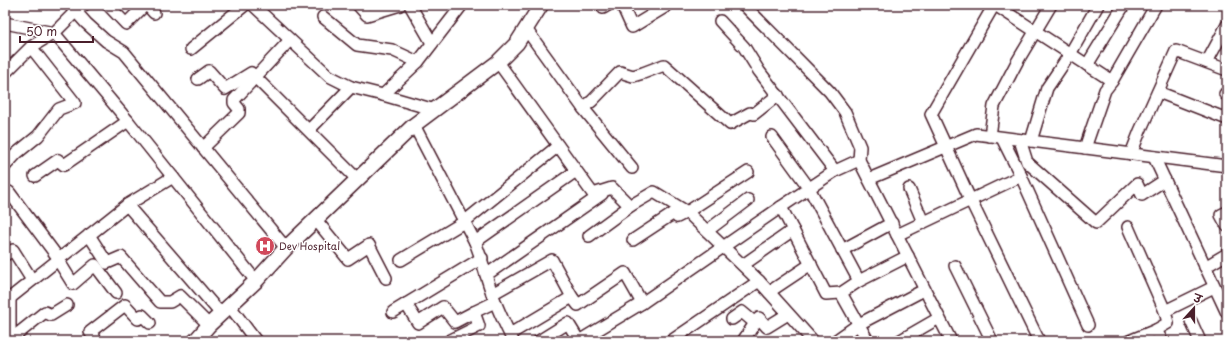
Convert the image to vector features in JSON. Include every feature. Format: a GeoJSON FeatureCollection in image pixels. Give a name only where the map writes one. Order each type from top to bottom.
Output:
{"type":"FeatureCollection","features":[{"type":"Feature","properties":{"kind":"main road"},"geometry":{"type":"LineString","coordinates":[[195,341],[209,325],[256,281],[286,248],[414,125],[498,62],[518,43],[541,5]]}},
{"type":"Feature","properties":{"kind":"street"},"geometry":{"type":"LineString","coordinates":[[108,5],[126,24],[148,8]]}},
{"type":"Feature","properties":{"kind":"street"},"geometry":{"type":"LineString","coordinates":[[191,49],[244,5]]}},
{"type":"Feature","properties":{"kind":"street"},"geometry":{"type":"LineString","coordinates":[[253,5],[329,76],[351,87],[435,110]]}},
{"type":"Feature","properties":{"kind":"street"},"geometry":{"type":"LineString","coordinates":[[358,5],[367,15],[400,5]]}},
{"type":"Feature","properties":{"kind":"street"},"geometry":{"type":"LineString","coordinates":[[410,5],[432,43]]}},
{"type":"Feature","properties":{"kind":"street"},"geometry":{"type":"LineString","coordinates":[[383,95],[418,62],[462,5]]}},
{"type":"Feature","properties":{"kind":"street"},"geometry":{"type":"LineString","coordinates":[[622,5],[632,27],[665,7]]}},
{"type":"Feature","properties":{"kind":"street"},"geometry":{"type":"LineString","coordinates":[[744,5],[830,92],[845,112],[860,147],[859,160],[951,341]]}},
{"type":"Feature","properties":{"kind":"street"},"geometry":{"type":"LineString","coordinates":[[1039,341],[970,199],[931,114],[994,5],[1112,81]]}},
{"type":"Feature","properties":{"kind":"street"},"geometry":{"type":"LineString","coordinates":[[990,136],[994,106],[1017,62],[1051,5]]}},
{"type":"Feature","properties":{"kind":"street"},"geometry":{"type":"LineString","coordinates":[[1031,141],[1047,88],[1070,54],[1098,5]]}},
{"type":"Feature","properties":{"kind":"street"},"geometry":{"type":"LineString","coordinates":[[1087,65],[1124,5]]}},
{"type":"Feature","properties":{"kind":"street"},"geometry":{"type":"LineString","coordinates":[[1085,148],[1105,90],[1112,81],[1156,5]]}},
{"type":"Feature","properties":{"kind":"street"},"geometry":{"type":"LineString","coordinates":[[5,74],[31,47],[54,33],[77,7],[86,23],[106,41],[124,52],[286,248]]}},
{"type":"Feature","properties":{"kind":"street"},"geometry":{"type":"LineString","coordinates":[[323,17],[357,45],[392,50],[418,62]]}},
{"type":"Feature","properties":{"kind":"street"},"geometry":{"type":"LineString","coordinates":[[720,21],[744,47],[759,71],[835,171]]}},
{"type":"Feature","properties":{"kind":"street"},"geometry":{"type":"LineString","coordinates":[[5,23],[54,33],[128,121],[256,281]]}},
{"type":"Feature","properties":{"kind":"street"},"geometry":{"type":"LineString","coordinates":[[1207,62],[1227,25]]}},
{"type":"Feature","properties":{"kind":"street"},"geometry":{"type":"LineString","coordinates":[[526,29],[583,108],[632,168]]}},
{"type":"Feature","properties":{"kind":"street"},"geometry":{"type":"LineString","coordinates":[[203,148],[239,113],[239,109],[234,103],[234,100],[290,40]]}},
{"type":"Feature","properties":{"kind":"street"},"geometry":{"type":"LineString","coordinates":[[5,166],[17,153],[38,136],[59,109],[76,103],[31,47]]}},
{"type":"Feature","properties":{"kind":"street"},"geometry":{"type":"LineString","coordinates":[[1131,154],[1176,51],[1227,70]]}},
{"type":"Feature","properties":{"kind":"street"},"geometry":{"type":"LineString","coordinates":[[498,62],[593,194],[612,188],[630,206]]}},
{"type":"Feature","properties":{"kind":"street"},"geometry":{"type":"LineString","coordinates":[[583,108],[592,101],[620,72],[633,76],[643,74],[664,65],[730,124],[750,113],[754,114],[778,95]]}},
{"type":"Feature","properties":{"kind":"street"},"geometry":{"type":"LineString","coordinates":[[198,79],[209,71],[225,89],[251,73],[357,179]]}},
{"type":"Feature","properties":{"kind":"street"},"geometry":{"type":"LineString","coordinates":[[309,130],[351,87]]}},
{"type":"Feature","properties":{"kind":"street"},"geometry":{"type":"LineString","coordinates":[[1158,92],[1227,119]]}},
{"type":"Feature","properties":{"kind":"street"},"geometry":{"type":"LineString","coordinates":[[35,176],[58,160],[64,165],[128,121]]}},
{"type":"Feature","properties":{"kind":"street"},"geometry":{"type":"LineString","coordinates":[[414,125],[475,242],[482,258],[494,298],[511,338],[572,297]]}},
{"type":"Feature","properties":{"kind":"street"},"geometry":{"type":"LineString","coordinates":[[869,179],[976,134],[1227,166]]}},
{"type":"Feature","properties":{"kind":"street"},"geometry":{"type":"LineString","coordinates":[[772,137],[809,188],[859,281]]}},
{"type":"Feature","properties":{"kind":"street"},"geometry":{"type":"LineString","coordinates":[[1002,138],[1021,176],[1088,325]]}},
{"type":"Feature","properties":{"kind":"street"},"geometry":{"type":"LineString","coordinates":[[1020,140],[1026,162],[1096,222],[1137,184],[1142,195],[1165,180]]}},
{"type":"Feature","properties":{"kind":"street"},"geometry":{"type":"LineString","coordinates":[[401,260],[464,222],[558,146]]}},
{"type":"Feature","properties":{"kind":"street"},"geometry":{"type":"LineString","coordinates":[[1154,157],[1214,287],[1224,301],[1227,313]]}},
{"type":"Feature","properties":{"kind":"street"},"geometry":{"type":"LineString","coordinates":[[539,341],[568,323],[579,341],[642,303],[781,206],[835,171],[859,160]]}},
{"type":"Feature","properties":{"kind":"street"},"geometry":{"type":"LineString","coordinates":[[475,242],[576,171]]}},
{"type":"Feature","properties":{"kind":"street"},"geometry":{"type":"LineString","coordinates":[[633,240],[674,213],[677,216],[687,212],[748,172]]}},
{"type":"Feature","properties":{"kind":"street"},"geometry":{"type":"LineString","coordinates":[[897,234],[1021,176]]}},
{"type":"Feature","properties":{"kind":"street"},"geometry":{"type":"LineString","coordinates":[[67,306],[51,315],[45,312],[12,336],[8,300],[127,205],[173,177]]}},
{"type":"Feature","properties":{"kind":"street"},"geometry":{"type":"LineString","coordinates":[[909,189],[923,222]]}},
{"type":"Feature","properties":{"kind":"street"},"geometry":{"type":"LineString","coordinates":[[486,275],[607,190]]}},
{"type":"Feature","properties":{"kind":"street"},"geometry":{"type":"LineString","coordinates":[[9,192],[58,260],[73,284],[95,265],[116,293]]}},
{"type":"Feature","properties":{"kind":"street"},"geometry":{"type":"LineString","coordinates":[[589,236],[630,206],[654,192],[687,212],[759,281],[813,341]]}},
{"type":"Feature","properties":{"kind":"street"},"geometry":{"type":"LineString","coordinates":[[707,231],[748,200]]}},
{"type":"Feature","properties":{"kind":"street"},"geometry":{"type":"LineString","coordinates":[[127,205],[256,341]]}},
{"type":"Feature","properties":{"kind":"street"},"geometry":{"type":"LineString","coordinates":[[781,206],[826,294],[841,293],[859,281],[908,256]]}},
{"type":"Feature","properties":{"kind":"street"},"geometry":{"type":"LineString","coordinates":[[1227,212],[1221,215],[1227,226]]}},
{"type":"Feature","properties":{"kind":"street"},"geometry":{"type":"LineString","coordinates":[[316,220],[348,259],[369,245],[386,278]]}},
{"type":"Feature","properties":{"kind":"street"},"geometry":{"type":"LineString","coordinates":[[842,250],[892,223]]}},
{"type":"Feature","properties":{"kind":"street"},"geometry":{"type":"LineString","coordinates":[[1128,227],[1165,311],[1168,323],[1130,341]]}},
{"type":"Feature","properties":{"kind":"street"},"geometry":{"type":"LineString","coordinates":[[743,265],[793,230]]}},
{"type":"Feature","properties":{"kind":"street"},"geometry":{"type":"LineString","coordinates":[[89,236],[107,264],[121,257],[160,302],[170,302],[180,296],[209,325]]}},
{"type":"Feature","properties":{"kind":"street"},"geometry":{"type":"LineString","coordinates":[[5,255],[13,250],[32,280]]}},
{"type":"Feature","properties":{"kind":"street"},"geometry":{"type":"LineString","coordinates":[[1205,267],[1227,254]]}},
{"type":"Feature","properties":{"kind":"street"},"geometry":{"type":"LineString","coordinates":[[393,312],[482,258]]}},
{"type":"Feature","properties":{"kind":"street"},"geometry":{"type":"LineString","coordinates":[[406,304],[418,323],[443,308],[455,322],[474,312],[552,260],[578,305],[625,273],[642,303]]}},
{"type":"Feature","properties":{"kind":"street"},"geometry":{"type":"LineString","coordinates":[[769,292],[811,264]]}},
{"type":"Feature","properties":{"kind":"street"},"geometry":{"type":"LineString","coordinates":[[955,266],[992,341]]}},
{"type":"Feature","properties":{"kind":"street"},"geometry":{"type":"LineString","coordinates":[[671,341],[759,281]]}},
{"type":"Feature","properties":{"kind":"street"},"geometry":{"type":"LineString","coordinates":[[1165,311],[1214,287]]}},
{"type":"Feature","properties":{"kind":"street"},"geometry":{"type":"LineString","coordinates":[[835,341],[858,324],[924,290]]}},
{"type":"Feature","properties":{"kind":"street"},"geometry":{"type":"LineString","coordinates":[[841,293],[868,341]]}},
{"type":"Feature","properties":{"kind":"street"},"geometry":{"type":"LineString","coordinates":[[97,341],[90,332],[125,305],[138,319],[142,315],[150,322]]}},
{"type":"Feature","properties":{"kind":"street"},"geometry":{"type":"LineString","coordinates":[[449,341],[479,326],[474,312]]}},
{"type":"Feature","properties":{"kind":"street"},"geometry":{"type":"LineString","coordinates":[[732,318],[742,312],[755,323]]}},
{"type":"Feature","properties":{"kind":"street"},"geometry":{"type":"LineString","coordinates":[[743,341],[759,318],[767,327],[788,314]]}},
{"type":"Feature","properties":{"kind":"street"},"geometry":{"type":"LineString","coordinates":[[899,341],[939,318]]}},
{"type":"Feature","properties":{"kind":"street"},"geometry":{"type":"LineString","coordinates":[[1191,321],[1200,341]]}},
{"type":"Feature","properties":{"kind":"street"},"geometry":{"type":"LineString","coordinates":[[1156,330],[1162,341]]}},
{"type":"Feature","properties":{"kind":"place","name":"Dev Hospital"},"geometry":{"type":"Point","coordinates":[265,246]}}]}
